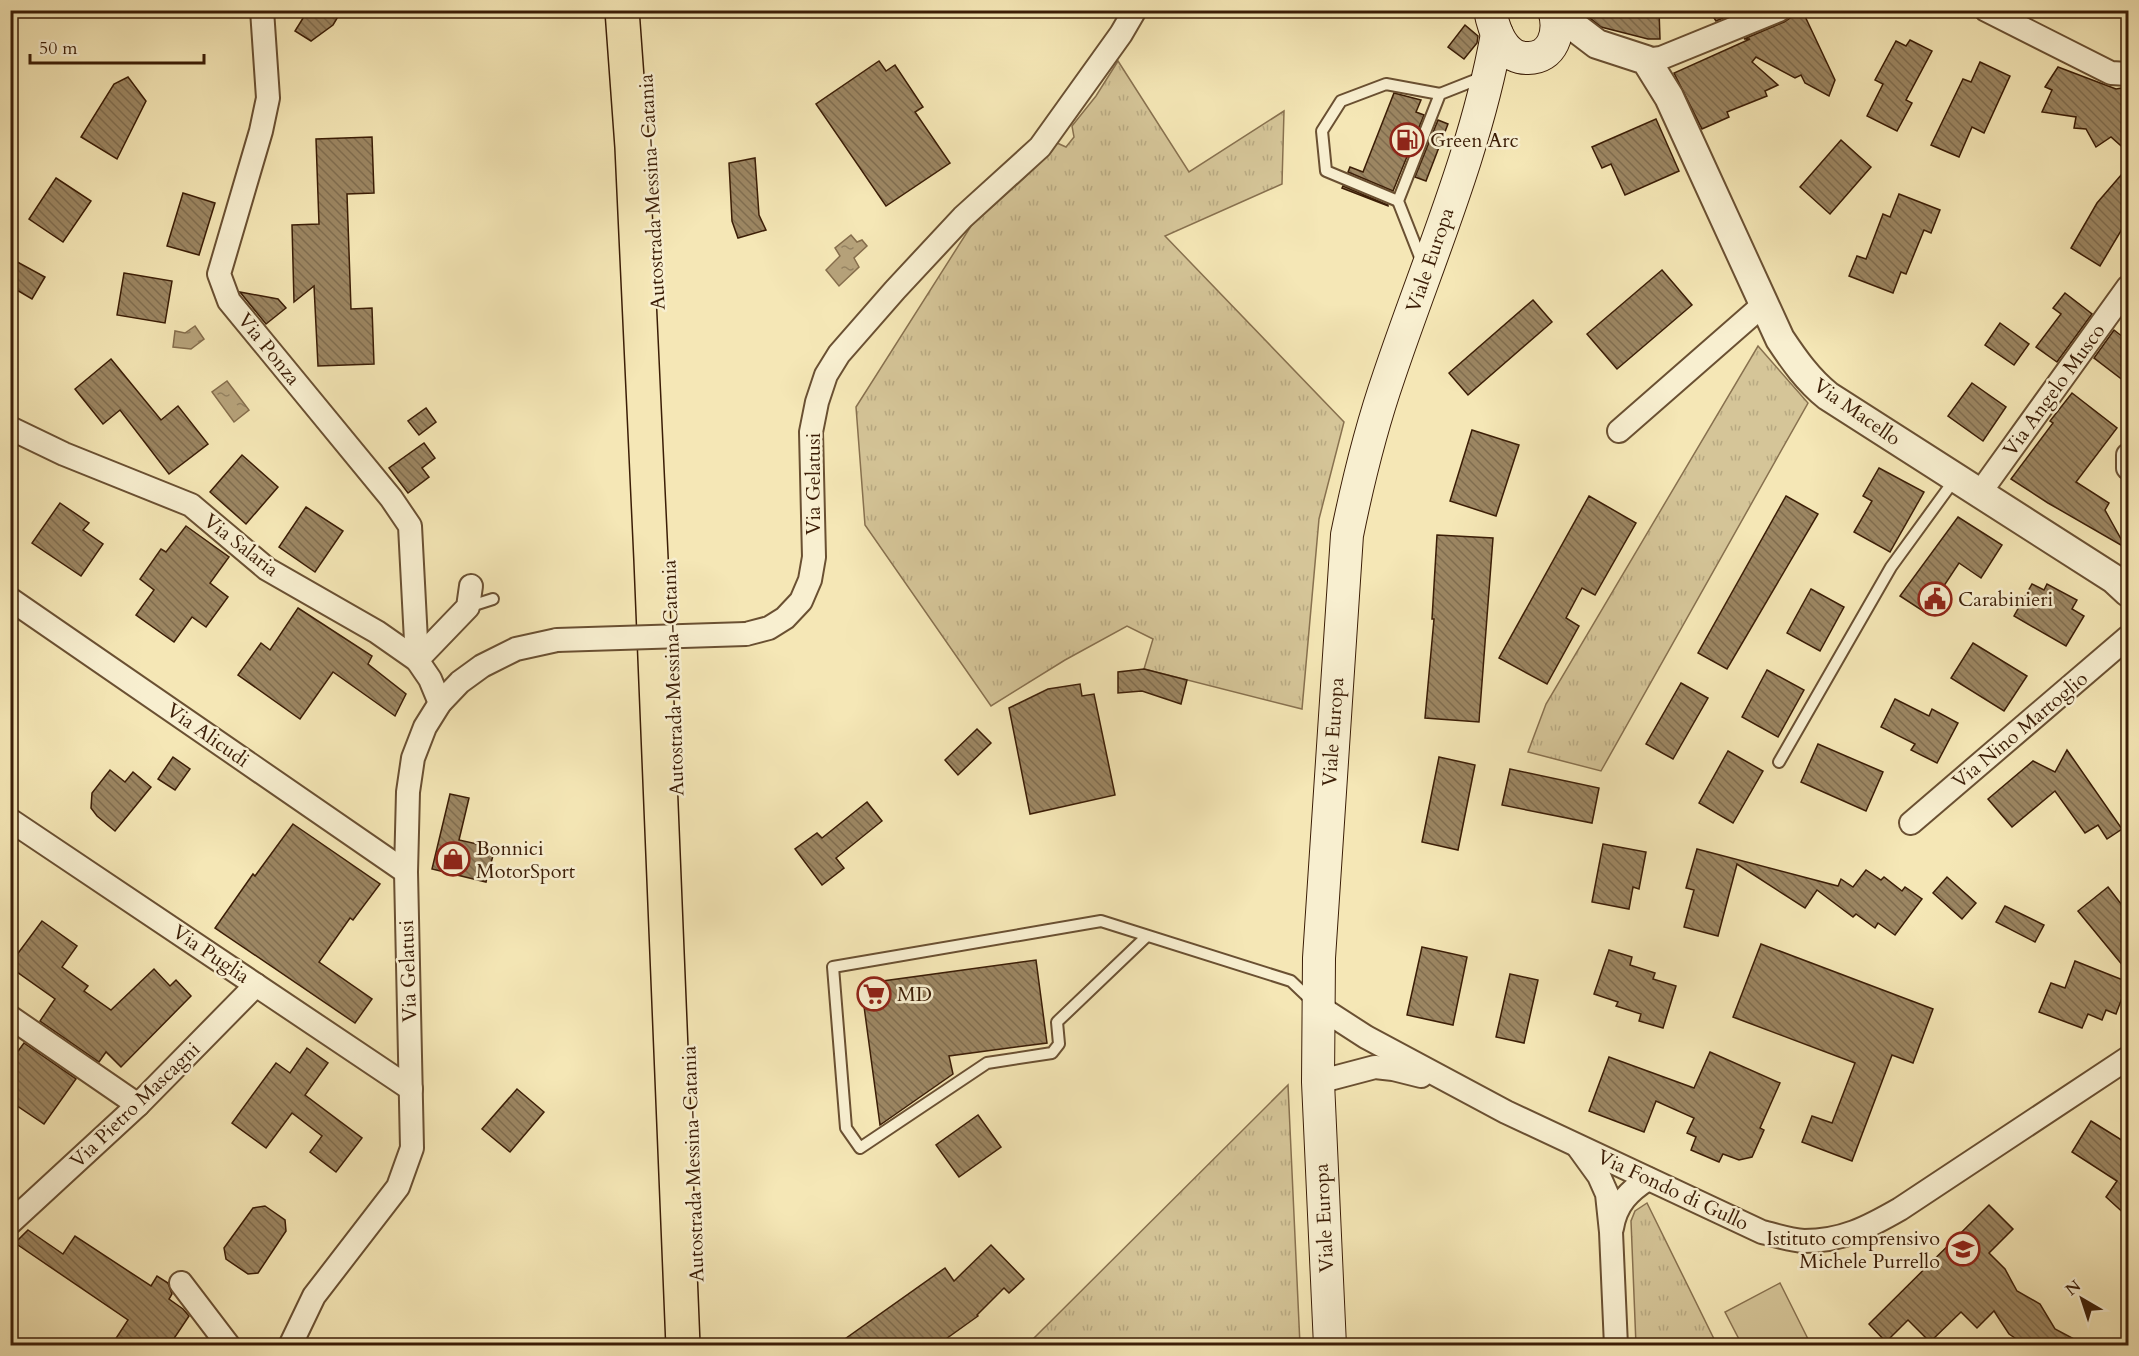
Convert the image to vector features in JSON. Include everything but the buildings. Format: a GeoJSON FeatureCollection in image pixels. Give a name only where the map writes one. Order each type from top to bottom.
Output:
{"type":"FeatureCollection","features":[{"type":"Feature","properties":{"kind":"highway","name":"Autostrada Messina-Catania"},"geometry":{"type":"LineString","coordinates":[[611,10],[666,1346]]}},
{"type":"Feature","properties":{"kind":"highway"},"geometry":{"type":"LineString","coordinates":[[622,10],[632,147],[651,559],[683,1346]]}},
{"type":"Feature","properties":{"kind":"highway","name":"Autostrada Messina-Catania"},"geometry":{"type":"LineString","coordinates":[[644,10],[700,1346]]}},
{"type":"Feature","properties":{"kind":"main road"},"geometry":{"type":"LineString","coordinates":[[1472,139],[1508,84],[1551,47],[1557,35],[1554,11]]}},
{"type":"Feature","properties":{"kind":"main road"},"geometry":{"type":"LineString","coordinates":[[1490,21],[1503,45],[1513,55],[1521,58],[1538,56]]}},
{"type":"Feature","properties":{"kind":"main road"},"geometry":{"type":"LineString","coordinates":[[1472,139],[1489,74],[1490,21]]}},
{"type":"Feature","properties":{"kind":"main road","name":"Viale Europa"},"geometry":{"type":"LineString","coordinates":[[1330,1346],[1318,1082],[1318,1006],[1321,927],[1347,535],[1358,481],[1388,378],[1472,139]]}},
{"type":"Feature","properties":{"kind":"street","name":"Via Ponza"},"geometry":{"type":"LineString","coordinates":[[262,10],[268,98],[261,131],[219,274],[229,301],[391,498],[410,526],[417,660]]}},
{"type":"Feature","properties":{"kind":"street","name":"Via Gelatusi"},"geometry":{"type":"LineString","coordinates":[[290,1346],[314,1296],[398,1187],[412,1148],[406,872],[408,792],[413,758],[425,727],[440,703],[460,682],[482,666],[516,649],[557,640],[746,634],[769,628],[785,618],[801,601],[810,580],[814,557],[811,432],[817,402],[826,375],[839,354],[894,290],[963,217],[1040,147],[1121,34],[1135,10]]}},
{"type":"Feature","properties":{"kind":"street"},"geometry":{"type":"LineString","coordinates":[[1554,11],[1597,44],[1646,60],[1661,58],[1779,10]]}},
{"type":"Feature","properties":{"kind":"street"},"geometry":{"type":"LineString","coordinates":[[1986,10],[2111,73],[2128,74]]}},
{"type":"Feature","properties":{"kind":"street"},"geometry":{"type":"LineString","coordinates":[[1538,56],[1597,44]]}},
{"type":"Feature","properties":{"kind":"street","name":"Via Macello"},"geometry":{"type":"LineString","coordinates":[[1646,60],[1669,97],[1780,339],[1796,364],[1814,385],[1955,479],[2114,579],[2128,592]]}},
{"type":"Feature","properties":{"kind":"street","name":"Via Angelo Musco"},"geometry":{"type":"LineString","coordinates":[[1979,494],[2128,287]]}},
{"type":"Feature","properties":{"kind":"street"},"geometry":{"type":"LineString","coordinates":[[1619,431],[1763,304]]}},
{"type":"Feature","properties":{"kind":"street","name":"Via Salaria"},"geometry":{"type":"LineString","coordinates":[[10,428],[64,454],[192,506],[267,568],[377,632],[417,660],[430,678],[440,703]]}},
{"type":"Feature","properties":{"kind":"street"},"geometry":{"type":"LineString","coordinates":[[2128,455],[2128,468]]}},
{"type":"Feature","properties":{"kind":"street"},"geometry":{"type":"LineString","coordinates":[[417,660],[470,597]]}},
{"type":"Feature","properties":{"kind":"street","name":"Via Alicudi"},"geometry":{"type":"LineString","coordinates":[[10,599],[406,872]]}},
{"type":"Feature","properties":{"kind":"street","name":"Via Nino Martoglio"},"geometry":{"type":"LineString","coordinates":[[1911,823],[2128,637]]}},
{"type":"Feature","properties":{"kind":"street","name":"Via Puglia"},"geometry":{"type":"LineString","coordinates":[[10,820],[411,1089]]}},
{"type":"Feature","properties":{"kind":"street","name":"Via Pietro Mascagni"},"geometry":{"type":"LineString","coordinates":[[10,1223],[138,1106],[256,985]]}},
{"type":"Feature","properties":{"kind":"street"},"geometry":{"type":"LineString","coordinates":[[1318,1006],[1366,1037],[1465,1089]]}},
{"type":"Feature","properties":{"kind":"street"},"geometry":{"type":"LineString","coordinates":[[10,1017],[138,1106]]}},
{"type":"Feature","properties":{"kind":"street","name":"Via Fondo di Gullo"},"geometry":{"type":"LineString","coordinates":[[1465,1089],[1506,1112],[1762,1232],[1802,1241],[1841,1238],[1867,1229],[2128,1058]]}},
{"type":"Feature","properties":{"kind":"street"},"geometry":{"type":"LineString","coordinates":[[1318,1082],[1375,1067],[1393,1069],[1465,1089]]}},
{"type":"Feature","properties":{"kind":"street"},"geometry":{"type":"LineString","coordinates":[[1577,1146],[1599,1176],[1607,1194],[1616,1346]]}},
{"type":"Feature","properties":{"kind":"street"},"geometry":{"type":"LineString","coordinates":[[1611,1232],[1614,1217],[1622,1200],[1648,1179]]}},
{"type":"Feature","properties":{"kind":"street"},"geometry":{"type":"LineString","coordinates":[[181,1283],[229,1346]]}},
{"type":"Feature","properties":{"kind":"lane"},"geometry":{"type":"LineString","coordinates":[[1398,201],[1326,171],[1322,131],[1341,101],[1386,84],[1440,94],[1489,74]]}},
{"type":"Feature","properties":{"kind":"lane"},"geometry":{"type":"LineString","coordinates":[[1426,273],[1398,201],[1440,94]]}},
{"type":"Feature","properties":{"kind":"lane"},"geometry":{"type":"LineString","coordinates":[[1779,762],[1891,567],[1955,479]]}},
{"type":"Feature","properties":{"kind":"lane"},"geometry":{"type":"LineString","coordinates":[[470,597],[493,599]]}},
{"type":"Feature","properties":{"kind":"lane"},"geometry":{"type":"LineString","coordinates":[[1146,937],[1057,1022],[1059,1044],[1052,1053],[987,1063],[860,1148],[846,1128],[833,967],[1101,921],[1291,981],[1318,1006]]}},
{"type":"Feature","properties":{"kind":"green space"},"geometry":{"type":"Polygon","coordinates":[[[1118,61],[1189,172],[1284,111],[1282,184],[1165,236],[1344,422],[1319,519],[1302,709],[1144,669],[1153,639],[1127,626],[1065,660],[991,706],[865,525],[856,407],[971,226],[1025,177],[1057,143],[1066,147],[1074,137],[1072,126],[1096,96],[1118,61]]]}},
{"type":"Feature","properties":{"kind":"green space"},"geometry":{"type":"Polygon","coordinates":[[[1758,346],[1808,403],[1601,771],[1528,752],[1546,704],[1758,346]]]}},
{"type":"Feature","properties":{"kind":"green space"},"geometry":{"type":"Polygon","coordinates":[[[1288,1085],[1300,1345],[1027,1345],[1288,1085]]]}},
{"type":"Feature","properties":{"kind":"green space"},"geometry":{"type":"Polygon","coordinates":[[[1647,1203],[1717,1345],[1636,1345],[1631,1221],[1635,1211],[1647,1203]]]}},
{"type":"Feature","properties":{"kind":"green space"},"geometry":{"type":"Polygon","coordinates":[[[1780,1283],[1811,1345],[1742,1345],[1725,1312],[1780,1283]]]}},
{"type":"Feature","properties":{"kind":"water"},"geometry":{"type":"Polygon","coordinates":[[[851,235],[857,242],[862,240],[867,246],[854,258],[859,267],[839,286],[826,270],[840,256],[835,248],[851,235]]]}},
{"type":"Feature","properties":{"kind":"water"},"geometry":{"type":"Polygon","coordinates":[[[195,326],[204,339],[191,349],[173,347],[175,331],[185,333],[195,326]]]}},
{"type":"Feature","properties":{"kind":"water"},"geometry":{"type":"Polygon","coordinates":[[[227,381],[249,410],[234,422],[212,392],[227,381]]]}},
{"type":"Feature","properties":{"kind":"place","name":"Green Arc"},"geometry":{"type":"Point","coordinates":[1407,140]}},
{"type":"Feature","properties":{"kind":"place","name":"Carabinieri"},"geometry":{"type":"Point","coordinates":[1935,599]}},
{"type":"Feature","properties":{"kind":"place","name":"Bonnici MotorSport"},"geometry":{"type":"Point","coordinates":[453,859]}},
{"type":"Feature","properties":{"kind":"place","name":"MD"},"geometry":{"type":"Point","coordinates":[874,994]}},
{"type":"Feature","properties":{"kind":"place","name":"Istituto comprensivo Michele Purrello"},"geometry":{"type":"Point","coordinates":[1963,1249]}}]}
